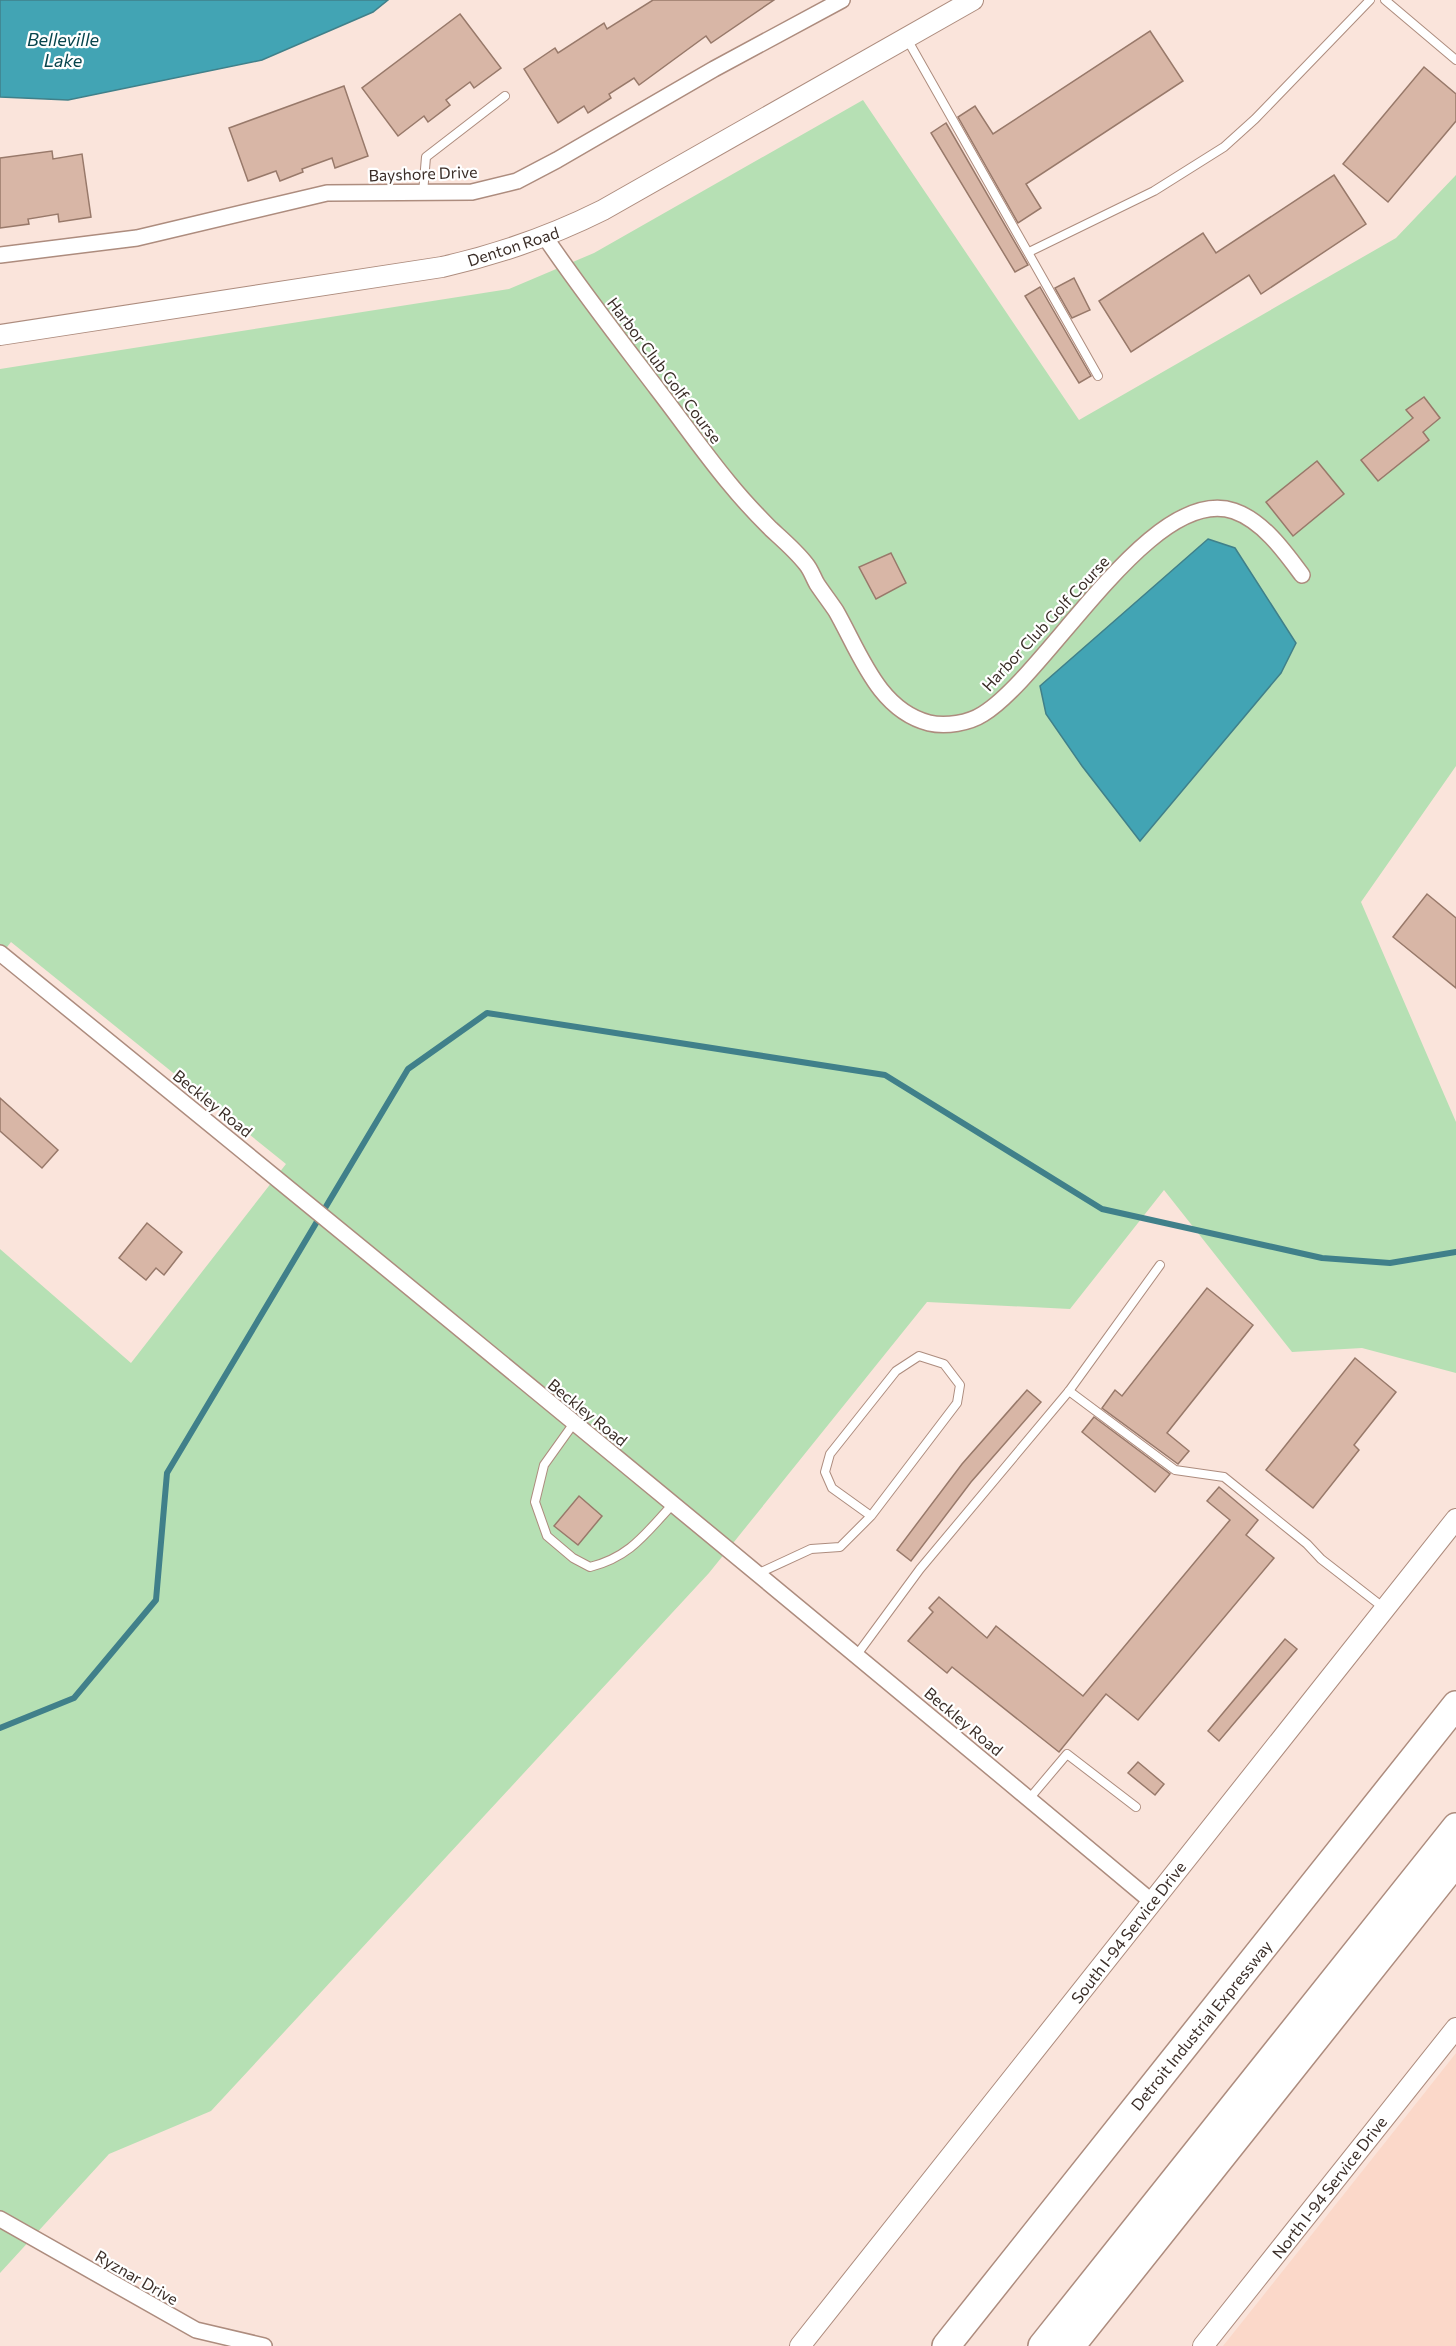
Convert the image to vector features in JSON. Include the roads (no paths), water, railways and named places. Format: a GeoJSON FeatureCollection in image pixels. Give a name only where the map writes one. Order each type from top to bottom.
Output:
{"type":"FeatureCollection","features":[{"type":"Feature","properties":{"kind":"highway","name":"Detroit Industrial Expressway"},"geometry":{"type":"LineString","coordinates":[[946,2346],[1456,1705]]}},
{"type":"Feature","properties":{"kind":"highway"},"geometry":{"type":"LineString","coordinates":[[1042,2346],[1456,1827]]}},
{"type":"Feature","properties":{"kind":"highway"},"geometry":{"type":"LineString","coordinates":[[1071,2346],[1456,1862]]}},
{"type":"Feature","properties":{"kind":"street","name":"Bayshore Drive"},"geometry":{"type":"LineString","coordinates":[[0,255],[138,238],[327,193],[472,192],[517,181],[567,155],[714,69],[842,0]]}},
{"type":"Feature","properties":{"kind":"street","name":"Denton Road"},"geometry":{"type":"LineString","coordinates":[[0,335],[442,267],[486,257],[545,237],[603,210],[972,0]]}},
{"type":"Feature","properties":{"kind":"street","name":"Harbor Club Golf Course"},"geometry":{"type":"LineString","coordinates":[[545,237],[578,285],[729,483],[808,565],[836,612],[850,642],[878,686],[895,705],[913,718],[933,724],[952,724],[983,714],[1023,678],[1147,541],[1171,523],[1198,510],[1222,508],[1237,512],[1251,520],[1284,550],[1302,575]]}},
{"type":"Feature","properties":{"kind":"street","name":"Beckley Road"},"geometry":{"type":"LineString","coordinates":[[0,953],[673,1504],[1151,1901]]}},
{"type":"Feature","properties":{"kind":"street","name":"South I-94 Service Drive"},"geometry":{"type":"LineString","coordinates":[[800,2346],[1456,1519]]}},
{"type":"Feature","properties":{"kind":"street","name":"North I-94 Service Drive"},"geometry":{"type":"LineString","coordinates":[[1203,2346],[1456,2028]]}},
{"type":"Feature","properties":{"kind":"street","name":"Ryznar Drive"},"geometry":{"type":"LineString","coordinates":[[0,2218],[196,2331],[264,2346]]}},
{"type":"Feature","properties":{"kind":"lane"},"geometry":{"type":"LineString","coordinates":[[1029,252],[1154,190],[1224,147],[1255,119],[1370,0]]}},
{"type":"Feature","properties":{"kind":"lane"},"geometry":{"type":"LineString","coordinates":[[1385,0],[1456,60]]}},
{"type":"Feature","properties":{"kind":"lane"},"geometry":{"type":"LineString","coordinates":[[907,38],[1098,376]]}},
{"type":"Feature","properties":{"kind":"lane"},"geometry":{"type":"LineString","coordinates":[[423,193],[426,157],[505,96]]}},
{"type":"Feature","properties":{"kind":"lane"},"geometry":{"type":"LineString","coordinates":[[856,1656],[920,1569],[1069,1391],[1160,1265]]}},
{"type":"Feature","properties":{"kind":"lane"},"geometry":{"type":"LineString","coordinates":[[757,1574],[811,1548],[840,1547],[871,1516],[957,1403],[960,1385],[944,1364],[919,1356],[896,1371],[830,1454],[825,1472],[832,1488],[871,1516]]}},
{"type":"Feature","properties":{"kind":"lane"},"geometry":{"type":"LineString","coordinates":[[1069,1391],[1175,1470],[1224,1477],[1307,1544],[1321,1559],[1385,1609]]}},
{"type":"Feature","properties":{"kind":"lane"},"geometry":{"type":"LineString","coordinates":[[574,1423],[544,1465],[535,1502],[548,1536],[573,1558],[590,1566],[610,1562],[631,1549],[673,1504]]}},
{"type":"Feature","properties":{"kind":"lane"},"geometry":{"type":"LineString","coordinates":[[1029,1799],[1067,1754],[1137,1807]]}},
{"type":"Feature","properties":{"kind":"water","name":"Belleville Lake"},"geometry":{"type":"Polygon","coordinates":[[[0,0],[388,0],[373,12],[262,60],[68,100],[0,97],[0,0]]]}},
{"type":"Feature","properties":{"kind":"water"},"geometry":{"type":"Polygon","coordinates":[[[1208,539],[1235,548],[1296,643],[1281,673],[1140,841],[1082,766],[1046,714],[1040,686],[1208,539]]]}},
{"type":"Feature","properties":{"kind":"waterway"},"geometry":{"type":"LineString","coordinates":[[0,1728],[74,1698],[156,1600],[167,1473],[408,1069],[487,1013],[885,1075],[1102,1209],[1322,1258],[1390,1263],[1456,1252]]}}]}
